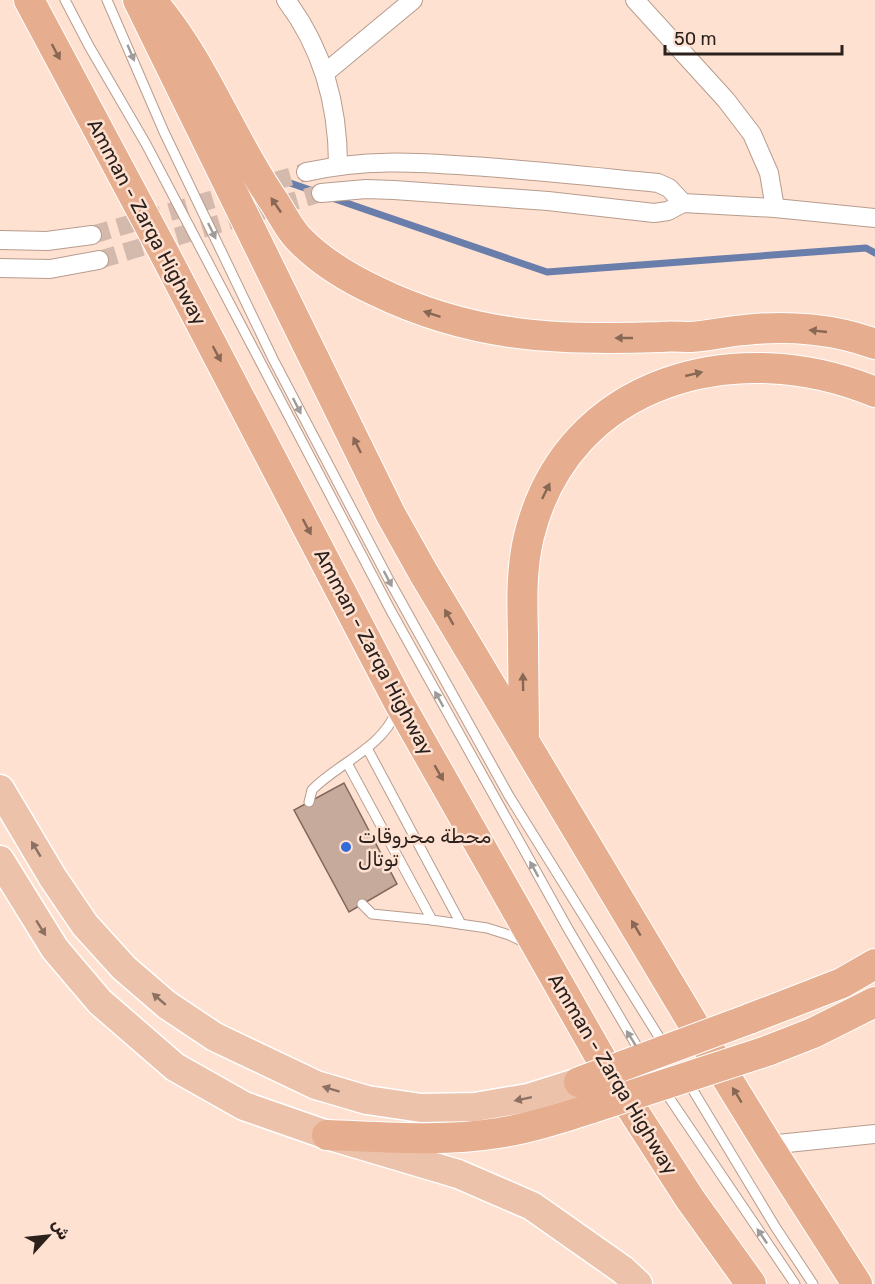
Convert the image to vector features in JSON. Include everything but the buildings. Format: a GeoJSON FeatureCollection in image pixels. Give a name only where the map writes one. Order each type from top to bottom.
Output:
{"type":"FeatureCollection","features":[{"type":"Feature","properties":{"kind":"highway","name":"Amman - Zarqa Highway"},"geometry":{"type":"LineString","coordinates":[[29,0],[398,701],[612,1078],[650,1139],[751,1284]]}},
{"type":"Feature","properties":{"kind":"highway"},"geometry":{"type":"LineString","coordinates":[[138,0],[391,515],[455,629],[768,1145],[857,1284]]}},
{"type":"Feature","properties":{"kind":"highway"},"geometry":{"type":"LineString","coordinates":[[151,0],[182,39],[261,182],[297,237],[334,267],[386,296],[447,319],[511,334],[567,338],[689,337],[784,328],[824,331],[875,344]]}},
{"type":"Feature","properties":{"kind":"highway"},"geometry":{"type":"LineString","coordinates":[[524,741],[522,586],[529,536],[540,503],[560,465],[594,426],[638,394],[688,374],[715,369],[800,371],[831,377],[875,392]]}},
{"type":"Feature","properties":{"kind":"highway"},"geometry":{"type":"LineString","coordinates":[[579,1082],[842,983],[875,964]]}},
{"type":"Feature","properties":{"kind":"highway"},"geometry":{"type":"LineString","coordinates":[[327,1135],[423,1138],[497,1133],[544,1123],[767,1051],[813,1033],[875,1002]]}},
{"type":"Feature","properties":{"kind":"main road"},"geometry":{"type":"LineString","coordinates":[[0,789],[53,878],[85,925],[124,968],[167,1005],[215,1036],[316,1084],[367,1100],[421,1108],[475,1107],[528,1098],[579,1082]]}},
{"type":"Feature","properties":{"kind":"main road"},"geometry":{"type":"LineString","coordinates":[[0,860],[55,949],[100,1002],[175,1067],[244,1106],[327,1135],[458,1174],[532,1206],[623,1270],[638,1284]]}},
{"type":"Feature","properties":{"kind":"street"},"geometry":{"type":"LineString","coordinates":[[286,0],[307,31],[325,73],[336,118],[338,165]]}},
{"type":"Feature","properties":{"kind":"street"},"geometry":{"type":"LineString","coordinates":[[325,73],[413,0]]}},
{"type":"Feature","properties":{"kind":"street"},"geometry":{"type":"LineString","coordinates":[[635,0],[726,100],[752,134],[769,173],[775,208]]}},
{"type":"Feature","properties":{"kind":"street"},"geometry":{"type":"LineString","coordinates":[[306,172],[338,165],[370,162],[520,170],[658,183],[669,188],[682,203]]}},
{"type":"Feature","properties":{"kind":"street"},"geometry":{"type":"LineString","coordinates":[[321,193],[366,189],[394,190],[548,201],[654,213],[668,211],[682,203],[775,208],[875,219]]}},
{"type":"Feature","properties":{"kind":"street"},"geometry":{"type":"LineString","coordinates":[[0,240],[47,241],[92,235]]}},
{"type":"Feature","properties":{"kind":"street"},"geometry":{"type":"LineString","coordinates":[[0,268],[50,269],[99,260]]}},
{"type":"Feature","properties":{"kind":"street"},"geometry":{"type":"LineString","coordinates":[[768,1145],[875,1134]]}},
{"type":"Feature","properties":{"kind":"lane"},"geometry":{"type":"LineString","coordinates":[[65,0],[146,144],[437,694],[606,995],[652,1071]]}},
{"type":"Feature","properties":{"kind":"lane"},"geometry":{"type":"LineString","coordinates":[[107,0],[164,132],[273,359],[389,580],[509,796],[675,1063]]}},
{"type":"Feature","properties":{"kind":"lane"},"geometry":{"type":"LineString","coordinates":[[309,802],[312,790],[367,748],[391,724],[398,701]]}},
{"type":"Feature","properties":{"kind":"lane"},"geometry":{"type":"LineString","coordinates":[[367,748],[461,924]]}},
{"type":"Feature","properties":{"kind":"lane"},"geometry":{"type":"LineString","coordinates":[[347,763],[432,920]]}},
{"type":"Feature","properties":{"kind":"lane"},"geometry":{"type":"LineString","coordinates":[[362,904],[372,914],[487,928],[509,935],[541,954]]}},
{"type":"Feature","properties":{"kind":"lane"},"geometry":{"type":"LineString","coordinates":[[681,1072],[776,1228],[813,1284]]}},
{"type":"Feature","properties":{"kind":"lane"},"geometry":{"type":"LineString","coordinates":[[657,1080],[795,1284]]}},
{"type":"Feature","properties":{"kind":"waterway"},"geometry":{"type":"LineString","coordinates":[[270,176],[319,193]]}},
{"type":"Feature","properties":{"kind":"waterway"},"geometry":{"type":"LineString","coordinates":[[332,198],[547,272],[866,248],[875,253]]}},
{"type":"Feature","properties":{"kind":"tunnel"},"geometry":{"type":"LineString","coordinates":[[92,235],[306,172]]}},
{"type":"Feature","properties":{"kind":"tunnel"},"geometry":{"type":"LineString","coordinates":[[99,260],[321,193]]}},
{"type":"Feature","properties":{"kind":"place","name":"محطة محروقات توتال"},"geometry":{"type":"Point","coordinates":[346,847]}}]}
